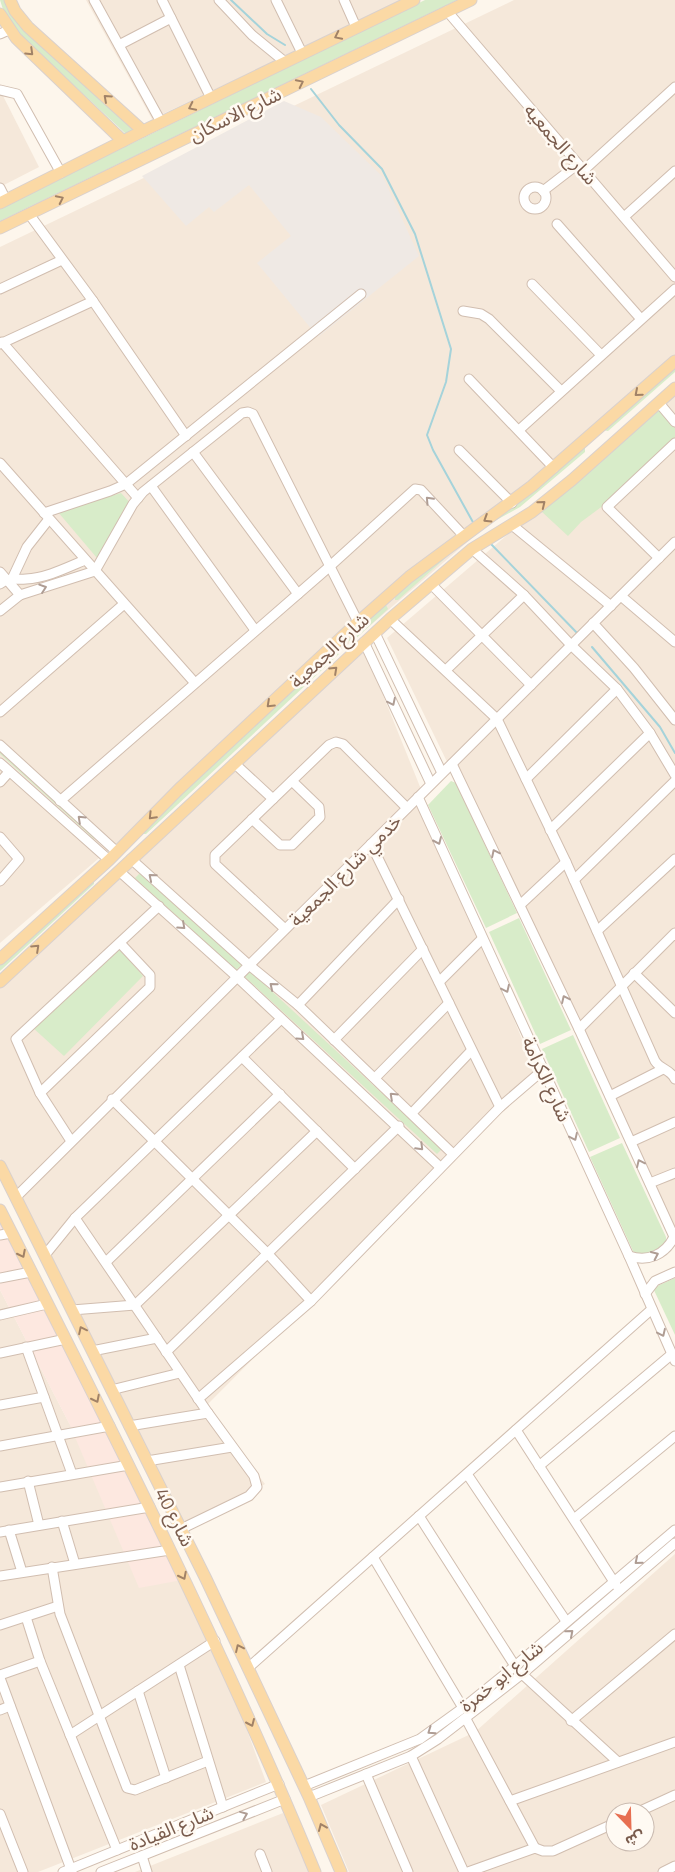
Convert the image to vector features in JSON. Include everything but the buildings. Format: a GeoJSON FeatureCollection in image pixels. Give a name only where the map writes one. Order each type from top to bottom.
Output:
{"type":"FeatureCollection","features":[{"type":"Feature","properties":{"kind":"main road"},"geometry":{"type":"LineString","coordinates":[[10,0],[23,22],[143,131]]}},
{"type":"Feature","properties":{"kind":"main road","name":"شارع الاسكان"},"geometry":{"type":"LineString","coordinates":[[3,202],[161,122],[414,0]]}},
{"type":"Feature","properties":{"kind":"main road","name":"شارع الاسكان"},"geometry":{"type":"LineString","coordinates":[[0,228],[471,0]]}},
{"type":"Feature","properties":{"kind":"main road"},"geometry":{"type":"LineString","coordinates":[[0,14],[4,32],[123,141]]}},
{"type":"Feature","properties":{"kind":"main road","name":"شارع الجمعية"},"geometry":{"type":"LineString","coordinates":[[1,955],[113,856],[179,789],[409,576],[463,535],[512,502],[554,468],[675,361]]}},
{"type":"Feature","properties":{"kind":"main road","name":"شارع الجمعية"},"geometry":{"type":"LineString","coordinates":[[0,982],[234,763],[366,647],[375,633],[390,619],[472,549],[532,512],[594,461],[675,388]]}},
{"type":"Feature","properties":{"kind":"main road"},"geometry":{"type":"LineString","coordinates":[[600,428],[604,438],[614,443]]}},
{"type":"Feature","properties":{"kind":"main road"},"geometry":{"type":"LineString","coordinates":[[581,444],[591,450],[594,461]]}},
{"type":"Feature","properties":{"kind":"main road"},"geometry":{"type":"LineString","coordinates":[[206,764],[210,774],[220,778]]}},
{"type":"Feature","properties":{"kind":"main road"},"geometry":{"type":"LineString","coordinates":[[179,789],[188,793],[193,802]]}},
{"type":"Feature","properties":{"kind":"main road"},"geometry":{"type":"LineString","coordinates":[[137,831],[142,839],[150,842]]}},
{"type":"Feature","properties":{"kind":"main road"},"geometry":{"type":"LineString","coordinates":[[128,840],[139,842],[140,851]]}},
{"type":"Feature","properties":{"kind":"main road","name":"شارع 40"},"geometry":{"type":"LineString","coordinates":[[0,1166],[181,1529],[304,1786],[341,1872]]}},
{"type":"Feature","properties":{"kind":"main road","name":"شارع 40"},"geometry":{"type":"LineString","coordinates":[[0,1210],[6,1234],[31,1272],[150,1506],[279,1784],[315,1872]]}},
{"type":"Feature","properties":{"kind":"main road"},"geometry":{"type":"LineString","coordinates":[[111,1428],[123,1430],[129,1425]]}},
{"type":"Feature","properties":{"kind":"main road"},"geometry":{"type":"LineString","coordinates":[[122,1451],[130,1443],[138,1444]]}},
{"type":"Feature","properties":{"kind":"street"},"geometry":{"type":"LineString","coordinates":[[94,0],[161,122]]}},
{"type":"Feature","properties":{"kind":"street"},"geometry":{"type":"LineString","coordinates":[[162,0],[211,98]]}},
{"type":"Feature","properties":{"kind":"street"},"geometry":{"type":"LineString","coordinates":[[219,0],[252,36],[285,62]]}},
{"type":"Feature","properties":{"kind":"street"},"geometry":{"type":"LineString","coordinates":[[276,0],[302,53]]}},
{"type":"Feature","properties":{"kind":"street"},"geometry":{"type":"LineString","coordinates":[[344,0],[356,27]]}},
{"type":"Feature","properties":{"kind":"street","name":"شارع الجمعيه"},"geometry":{"type":"LineString","coordinates":[[447,11],[675,277]]}},
{"type":"Feature","properties":{"kind":"street"},"geometry":{"type":"LineString","coordinates":[[119,45],[171,18]]}},
{"type":"Feature","properties":{"kind":"street"},"geometry":{"type":"LineString","coordinates":[[543,190],[581,167],[675,87]]}},
{"type":"Feature","properties":{"kind":"street"},"geometry":{"type":"LineString","coordinates":[[0,90],[17,94],[61,173]]}},
{"type":"Feature","properties":{"kind":"street"},"geometry":{"type":"LineString","coordinates":[[624,217],[674,175]]}},
{"type":"Feature","properties":{"kind":"street"},"geometry":{"type":"LineString","coordinates":[[0,188],[3,202]]}},
{"type":"Feature","properties":{"kind":"street"},"geometry":{"type":"LineString","coordinates":[[29,214],[186,436]]}},
{"type":"Feature","properties":{"kind":"street"},"geometry":{"type":"LineString","coordinates":[[557,224],[641,319]]}},
{"type":"Feature","properties":{"kind":"street"},"geometry":{"type":"LineString","coordinates":[[0,289],[62,260]]}},
{"type":"Feature","properties":{"kind":"street"},"geometry":{"type":"LineString","coordinates":[[532,284],[601,355]]}},
{"type":"Feature","properties":{"kind":"street"},"geometry":{"type":"LineString","coordinates":[[519,430],[675,289]]}},
{"type":"Feature","properties":{"kind":"street"},"geometry":{"type":"LineString","coordinates":[[6,581],[47,516],[126,484],[361,294]]}},
{"type":"Feature","properties":{"kind":"street"},"geometry":{"type":"LineString","coordinates":[[92,301],[1,343],[138,498]]}},
{"type":"Feature","properties":{"kind":"street"},"geometry":{"type":"LineString","coordinates":[[463,311],[481,314],[489,319],[561,391]]}},
{"type":"Feature","properties":{"kind":"street"},"geometry":{"type":"LineString","coordinates":[[469,379],[554,468]]}},
{"type":"Feature","properties":{"kind":"street"},"geometry":{"type":"LineString","coordinates":[[658,403],[675,422]]}},
{"type":"Feature","properties":{"kind":"street"},"geometry":{"type":"LineString","coordinates":[[0,610],[20,596],[95,570],[138,498],[242,413],[248,412],[253,414],[358,622]]}},
{"type":"Feature","properties":{"kind":"street"},"geometry":{"type":"LineString","coordinates":[[659,558],[607,507],[675,443]]}},
{"type":"Feature","properties":{"kind":"street"},"geometry":{"type":"LineString","coordinates":[[459,450],[512,502]]}},
{"type":"Feature","properties":{"kind":"street"},"geometry":{"type":"LineString","coordinates":[[193,452],[298,594]]}},
{"type":"Feature","properties":{"kind":"street"},"geometry":{"type":"LineString","coordinates":[[0,463],[195,683]]}},
{"type":"Feature","properties":{"kind":"street"},"geometry":{"type":"LineString","coordinates":[[151,486],[256,630]]}},
{"type":"Feature","properties":{"kind":"street"},"geometry":{"type":"LineString","coordinates":[[60,801],[329,567],[415,489],[420,490],[463,535]]}},
{"type":"Feature","properties":{"kind":"street"},"geometry":{"type":"LineString","coordinates":[[512,525],[611,606]]}},
{"type":"Feature","properties":{"kind":"street","name":"خدمي شارع الجمعية"},"geometry":{"type":"LineString","coordinates":[[16,1197],[675,542]]}},
{"type":"Feature","properties":{"kind":"street"},"geometry":{"type":"LineString","coordinates":[[472,549],[524,595],[571,645],[617,689],[650,734],[675,775]]}},
{"type":"Feature","properties":{"kind":"street"},"geometry":{"type":"LineString","coordinates":[[6,581],[26,580],[45,575],[85,560]]}},
{"type":"Feature","properties":{"kind":"street"},"geometry":{"type":"LineString","coordinates":[[0,572],[20,596]]}},
{"type":"Feature","properties":{"kind":"street"},"geometry":{"type":"LineString","coordinates":[[431,584],[532,685]]}},
{"type":"Feature","properties":{"kind":"street"},"geometry":{"type":"LineString","coordinates":[[446,670],[524,595]]}},
{"type":"Feature","properties":{"kind":"street"},"geometry":{"type":"LineString","coordinates":[[621,596],[674,639]]}},
{"type":"Feature","properties":{"kind":"street"},"geometry":{"type":"LineString","coordinates":[[0,712],[124,604]]}},
{"type":"Feature","properties":{"kind":"street"},"geometry":{"type":"LineString","coordinates":[[390,619],[497,719],[566,862],[655,1061],[663,1069],[670,1072],[675,1079]]}},
{"type":"Feature","properties":{"kind":"street"},"geometry":{"type":"LineString","coordinates":[[593,623],[634,668],[675,720]]}},
{"type":"Feature","properties":{"kind":"street"},"geometry":{"type":"LineString","coordinates":[[375,633],[442,773]]}},
{"type":"Feature","properties":{"kind":"street"},"geometry":{"type":"LineString","coordinates":[[380,645],[377,641],[371,640],[366,647],[432,784]]}},
{"type":"Feature","properties":{"kind":"street"},"geometry":{"type":"LineString","coordinates":[[526,779],[617,689]]}},
{"type":"Feature","properties":{"kind":"street"},"geometry":{"type":"LineString","coordinates":[[550,830],[650,734]]}},
{"type":"Feature","properties":{"kind":"street"},"geometry":{"type":"LineString","coordinates":[[285,929],[215,864],[215,855],[329,745],[336,742],[343,744],[407,808]]}},
{"type":"Feature","properties":{"kind":"street"},"geometry":{"type":"LineString","coordinates":[[0,745],[60,801],[113,856]]}},
{"type":"Feature","properties":{"kind":"street"},"geometry":{"type":"LineString","coordinates":[[234,763],[273,799]]}},
{"type":"Feature","properties":{"kind":"street"},"geometry":{"type":"LineString","coordinates":[[0,764],[113,856]]}},
{"type":"Feature","properties":{"kind":"street"},"geometry":{"type":"LineString","coordinates":[[452,764],[579,1029],[674,1238],[668,1249],[654,1256],[642,1260],[629,1256]]}},
{"type":"Feature","properties":{"kind":"street"},"geometry":{"type":"LineString","coordinates":[[0,782],[9,772]]}},
{"type":"Feature","properties":{"kind":"street"},"geometry":{"type":"LineString","coordinates":[[252,819],[280,845],[292,845],[320,817],[321,812],[319,807],[292,781]]}},
{"type":"Feature","properties":{"kind":"street"},"geometry":{"type":"LineString","coordinates":[[574,880],[675,781]]}},
{"type":"Feature","properties":{"kind":"street","name":"شارع الكرامة"},"geometry":{"type":"LineString","coordinates":[[418,797],[674,1357]]}},
{"type":"Feature","properties":{"kind":"street"},"geometry":{"type":"LineString","coordinates":[[0,837],[19,859],[0,881]]}},
{"type":"Feature","properties":{"kind":"street"},"geometry":{"type":"LineString","coordinates":[[371,844],[500,1107]]}},
{"type":"Feature","properties":{"kind":"street"},"geometry":{"type":"LineString","coordinates":[[131,859],[249,965],[298,1006],[453,1154]]}},
{"type":"Feature","properties":{"kind":"street"},"geometry":{"type":"LineString","coordinates":[[597,931],[675,859]]}},
{"type":"Feature","properties":{"kind":"street"},"geometry":{"type":"LineString","coordinates":[[520,904],[566,862]]}},
{"type":"Feature","properties":{"kind":"street"},"geometry":{"type":"LineString","coordinates":[[119,871],[399,1126],[440,1167]]}},
{"type":"Feature","properties":{"kind":"street"},"geometry":{"type":"LineString","coordinates":[[298,1006],[399,899]]}},
{"type":"Feature","properties":{"kind":"street"},"geometry":{"type":"LineString","coordinates":[[71,1141],[40,1093],[17,1042],[18,1036],[159,906]]}},
{"type":"Feature","properties":{"kind":"street"},"geometry":{"type":"LineString","coordinates":[[579,1029],[675,933]]}},
{"type":"Feature","properties":{"kind":"street"},"geometry":{"type":"LineString","coordinates":[[439,982],[482,939]]}},
{"type":"Feature","properties":{"kind":"street"},"geometry":{"type":"LineString","coordinates":[[40,1093],[150,987],[150,975],[120,943]]}},
{"type":"Feature","properties":{"kind":"street"},"geometry":{"type":"LineString","coordinates":[[334,1040],[423,949]]}},
{"type":"Feature","properties":{"kind":"street"},"geometry":{"type":"LineString","coordinates":[[634,973],[675,1013]]}},
{"type":"Feature","properties":{"kind":"street"},"geometry":{"type":"LineString","coordinates":[[375,1078],[449,1003]]}},
{"type":"Feature","properties":{"kind":"street"},"geometry":{"type":"LineString","coordinates":[[44,1255],[75,1218],[155,1143],[281,1018]]}},
{"type":"Feature","properties":{"kind":"street"},"geometry":{"type":"LineString","coordinates":[[412,1113],[472,1051]]}},
{"type":"Feature","properties":{"kind":"street"},"geometry":{"type":"LineString","coordinates":[[242,1057],[355,1170]]}},
{"type":"Feature","properties":{"kind":"street"},"geometry":{"type":"LineString","coordinates":[[610,1096],[663,1069]]}},
{"type":"Feature","properties":{"kind":"street"},"geometry":{"type":"LineString","coordinates":[[198,1399],[311,1301],[500,1107],[543,1070]]}},
{"type":"Feature","properties":{"kind":"street"},"geometry":{"type":"LineString","coordinates":[[106,1262],[280,1094]]}},
{"type":"Feature","properties":{"kind":"street"},"geometry":{"type":"LineString","coordinates":[[112,1100],[230,1215],[311,1301]]}},
{"type":"Feature","properties":{"kind":"street"},"geometry":{"type":"LineString","coordinates":[[631,1142],[675,1122]]}},
{"type":"Feature","properties":{"kind":"street"},"geometry":{"type":"LineString","coordinates":[[166,1352],[399,1126]]}},
{"type":"Feature","properties":{"kind":"street"},"geometry":{"type":"LineString","coordinates":[[72,1310],[134,1305],[317,1132]]}},
{"type":"Feature","properties":{"kind":"street"},"geometry":{"type":"LineString","coordinates":[[650,1184],[675,1173]]}},
{"type":"Feature","properties":{"kind":"street"},"geometry":{"type":"LineString","coordinates":[[75,1218],[198,1399],[254,1476],[257,1487],[249,1496],[181,1529]]}},
{"type":"Feature","properties":{"kind":"street"},"geometry":{"type":"LineString","coordinates":[[0,1278],[31,1272]]}},
{"type":"Feature","properties":{"kind":"street"},"geometry":{"type":"LineString","coordinates":[[645,1294],[655,1281],[675,1272]]}},
{"type":"Feature","properties":{"kind":"street"},"geometry":{"type":"LineString","coordinates":[[0,1315],[47,1304]]}},
{"type":"Feature","properties":{"kind":"street"},"geometry":{"type":"LineString","coordinates":[[248,1668],[652,1310]]}},
{"type":"Feature","properties":{"kind":"street"},"geometry":{"type":"LineString","coordinates":[[92,1352],[157,1338]]}},
{"type":"Feature","properties":{"kind":"street"},"geometry":{"type":"LineString","coordinates":[[0,1353],[66,1339]]}},
{"type":"Feature","properties":{"kind":"street"},"geometry":{"type":"LineString","coordinates":[[26,1347],[72,1474]]}},
{"type":"Feature","properties":{"kind":"street"},"geometry":{"type":"LineString","coordinates":[[539,1466],[674,1357]]}},
{"type":"Feature","properties":{"kind":"street"},"geometry":{"type":"LineString","coordinates":[[111,1390],[180,1373]]}},
{"type":"Feature","properties":{"kind":"street"},"geometry":{"type":"LineString","coordinates":[[0,1404],[44,1397]]}},
{"type":"Feature","properties":{"kind":"street"},"geometry":{"type":"LineString","coordinates":[[129,1425],[208,1413]]}},
{"type":"Feature","properties":{"kind":"street"},"geometry":{"type":"LineString","coordinates":[[0,1446],[111,1428]]}},
{"type":"Feature","properties":{"kind":"street"},"geometry":{"type":"LineString","coordinates":[[516,1430],[619,1590]]}},
{"type":"Feature","properties":{"kind":"street"},"geometry":{"type":"LineString","coordinates":[[574,1519],[675,1436]]}},
{"type":"Feature","properties":{"kind":"street"},"geometry":{"type":"LineString","coordinates":[[147,1461],[232,1447]]}},
{"type":"Feature","properties":{"kind":"street"},"geometry":{"type":"LineString","coordinates":[[0,1487],[129,1465]]}},
{"type":"Feature","properties":{"kind":"street"},"geometry":{"type":"LineString","coordinates":[[467,1474],[566,1621]]}},
{"type":"Feature","properties":{"kind":"street"},"geometry":{"type":"LineString","coordinates":[[28,1482],[39,1525]]}},
{"type":"Feature","properties":{"kind":"street"},"geometry":{"type":"LineString","coordinates":[[22,1572],[5,1531],[150,1506]]}},
{"type":"Feature","properties":{"kind":"street"},"geometry":{"type":"LineString","coordinates":[[420,1516],[515,1666]]}},
{"type":"Feature","properties":{"kind":"street"},"geometry":{"type":"LineString","coordinates":[[62,1521],[75,1564]]}},
{"type":"Feature","properties":{"kind":"street","name":"شارع ابو خمرة"},"geometry":{"type":"LineString","coordinates":[[304,1786],[420,1739],[463,1708],[515,1666],[675,1530]]}},
{"type":"Feature","properties":{"kind":"street","name":"شارع ابو خمرة"},"geometry":{"type":"LineString","coordinates":[[309,1797],[411,1756],[463,1721],[522,1674],[675,1543]]}},
{"type":"Feature","properties":{"kind":"street"},"geometry":{"type":"LineString","coordinates":[[0,1576],[170,1550]]}},
{"type":"Feature","properties":{"kind":"street"},"geometry":{"type":"LineString","coordinates":[[373,1557],[463,1708]]}},
{"type":"Feature","properties":{"kind":"street"},"geometry":{"type":"LineString","coordinates":[[52,1567],[58,1606],[98,1717],[129,1790],[208,1761]]}},
{"type":"Feature","properties":{"kind":"street"},"geometry":{"type":"LineString","coordinates":[[0,1625],[58,1606]]}},
{"type":"Feature","properties":{"kind":"street"},"geometry":{"type":"LineString","coordinates":[[26,1617],[40,1661],[116,1850]]}},
{"type":"Feature","properties":{"kind":"street"},"geometry":{"type":"LineString","coordinates":[[571,1721],[675,1634]]}},
{"type":"Feature","properties":{"kind":"street"},"geometry":{"type":"LineString","coordinates":[[70,1735],[214,1641]]}},
{"type":"Feature","properties":{"kind":"street"},"geometry":{"type":"LineString","coordinates":[[40,1661],[0,1677],[69,1871]]}},
{"type":"Feature","properties":{"kind":"street"},"geometry":{"type":"LineString","coordinates":[[179,1665],[223,1807]]}},
{"type":"Feature","properties":{"kind":"street"},"geometry":{"type":"LineString","coordinates":[[522,1674],[571,1721],[618,1762]]}},
{"type":"Feature","properties":{"kind":"street"},"geometry":{"type":"LineString","coordinates":[[138,1692],[166,1778]]}},
{"type":"Feature","properties":{"kind":"street"},"geometry":{"type":"LineString","coordinates":[[0,1710],[10,1706]]}},
{"type":"Feature","properties":{"kind":"street"},"geometry":{"type":"LineString","coordinates":[[454,1714],[463,1721],[535,1848]]}},
{"type":"Feature","properties":{"kind":"street"},"geometry":{"type":"LineString","coordinates":[[510,1801],[675,1742]]}},
{"type":"Feature","properties":{"kind":"street"},"geometry":{"type":"LineString","coordinates":[[411,1756],[464,1872]]}},
{"type":"Feature","properties":{"kind":"street"},"geometry":{"type":"LineString","coordinates":[[366,1774],[408,1872]]}},
{"type":"Feature","properties":{"kind":"street","name":"شارع القيادة"},"geometry":{"type":"LineString","coordinates":[[69,1871],[279,1784]]}},
{"type":"Feature","properties":{"kind":"street"},"geometry":{"type":"LineString","coordinates":[[655,1804],[675,1795]]}},
{"type":"Feature","properties":{"kind":"street","name":"شارع القيادة"},"geometry":{"type":"LineString","coordinates":[[101,1872],[285,1798]]}},
{"type":"Feature","properties":{"kind":"street"},"geometry":{"type":"LineString","coordinates":[[0,1814],[23,1872]]}},
{"type":"Feature","properties":{"kind":"street"},"geometry":{"type":"LineString","coordinates":[[468,1872],[535,1848],[543,1851],[553,1851],[605,1828]]}},
{"type":"Feature","properties":{"kind":"street"},"geometry":{"type":"LineString","coordinates":[[260,1854],[268,1872]]}},
{"type":"Feature","properties":{"kind":"street"},"geometry":{"type":"LineString","coordinates":[[142,1856],[148,1872]]}},
{"type":"Feature","properties":{"kind":"street"},"geometry":{"type":"LineString","coordinates":[[663,1872],[675,1866]]}},
{"type":"Feature","properties":{"kind":"shaded area"},"geometry":{"type":"Polygon","coordinates":[[[86,0],[405,0],[152,119],[86,0]]]}},
{"type":"Feature","properties":{"kind":"shaded area"},"geometry":{"type":"Polygon","coordinates":[[[514,0],[675,0],[675,364],[0,943],[0,247],[514,0]]]}},
{"type":"Feature","properties":{"kind":"shaded area"},"geometry":{"type":"Polygon","coordinates":[[[0,90],[39,167],[0,187],[0,90]]]}},
{"type":"Feature","properties":{"kind":"shaded area"},"geometry":{"type":"Polygon","coordinates":[[[284,101],[321,117],[383,177],[419,256],[318,337],[257,263],[291,236],[249,185],[214,212],[209,207],[186,226],[142,176],[284,101]]]}},
{"type":"Feature","properties":{"kind":"shaded area"},"geometry":{"type":"Polygon","coordinates":[[[675,391],[675,1232],[387,638],[675,391]]]}},
{"type":"Feature","properties":{"kind":"shaded area"},"geometry":{"type":"Polygon","coordinates":[[[364,648],[536,1074],[205,1407],[265,1484],[187,1528],[0,1158],[0,984],[364,648]]]}},
{"type":"Feature","properties":{"kind":"shaded area"},"geometry":{"type":"Polygon","coordinates":[[[0,1223],[182,1580],[139,1588],[69,1423],[0,1290],[0,1223]]]}},
{"type":"Feature","properties":{"kind":"shaded area"},"geometry":{"type":"Polygon","coordinates":[[[0,1290],[69,1423],[182,1580],[217,1649],[266,1782],[38,1872],[0,1872],[0,1290]]]}},
{"type":"Feature","properties":{"kind":"shaded area"},"geometry":{"type":"Polygon","coordinates":[[[675,1554],[675,1872],[349,1872],[321,1805],[475,1732],[675,1554]]]}},
{"type":"Feature","properties":{"kind":"shaded area"},"geometry":{"type":"Polygon","coordinates":[[[283,1813],[312,1872],[135,1872],[283,1813]]]}},
{"type":"Feature","properties":{"kind":"green space"},"geometry":{"type":"Polygon","coordinates":[[[0,0],[6,0],[15,20],[23,28],[134,129],[126,134],[15,30],[6,19],[0,0]]]}},
{"type":"Feature","properties":{"kind":"green space"},"geometry":{"type":"Polygon","coordinates":[[[425,0],[457,0],[0,221],[0,208],[425,0]]]}},
{"type":"Feature","properties":{"kind":"green space"},"geometry":{"type":"Polygon","coordinates":[[[675,364],[675,372],[608,431],[603,430],[675,364]]]}},
{"type":"Feature","properties":{"kind":"green space"},"geometry":{"type":"Polygon","coordinates":[[[658,406],[675,423],[675,444],[608,502],[581,522],[568,536],[541,511],[658,406]]]}},
{"type":"Feature","properties":{"kind":"green space"},"geometry":{"type":"Polygon","coordinates":[[[582,446],[585,448],[585,452],[520,507],[475,532],[398,600],[395,600],[395,595],[427,566],[582,446]]]}},
{"type":"Feature","properties":{"kind":"green space"},"geometry":{"type":"Polygon","coordinates":[[[121,493],[131,504],[97,558],[58,512],[121,493]]]}},
{"type":"Feature","properties":{"kind":"green space"},"geometry":{"type":"Polygon","coordinates":[[[383,605],[386,605],[388,609],[352,642],[349,641],[347,637],[383,605]]]}},
{"type":"Feature","properties":{"kind":"green space"},"geometry":{"type":"Polygon","coordinates":[[[337,649],[339,654],[146,834],[142,834],[140,831],[337,649]]]}},
{"type":"Feature","properties":{"kind":"green space"},"geometry":{"type":"Polygon","coordinates":[[[0,746],[99,835],[94,839],[0,754],[0,746]]]}},
{"type":"Feature","properties":{"kind":"green space"},"geometry":{"type":"Polygon","coordinates":[[[451,781],[456,783],[517,913],[486,928],[428,805],[451,781]]]}},
{"type":"Feature","properties":{"kind":"green space"},"geometry":{"type":"Polygon","coordinates":[[[141,872],[242,965],[236,970],[135,878],[141,872]]]}},
{"type":"Feature","properties":{"kind":"green space"},"geometry":{"type":"Polygon","coordinates":[[[94,881],[94,884],[0,971],[0,961],[94,881]]]}},
{"type":"Feature","properties":{"kind":"green space"},"geometry":{"type":"Polygon","coordinates":[[[519,918],[571,1030],[540,1044],[489,932],[519,918]]]}},
{"type":"Feature","properties":{"kind":"green space"},"geometry":{"type":"Polygon","coordinates":[[[118,947],[143,976],[64,1056],[32,1027],[118,947]]]}},
{"type":"Feature","properties":{"kind":"green space"},"geometry":{"type":"Polygon","coordinates":[[[250,971],[442,1149],[437,1154],[244,976],[250,971]]]}},
{"type":"Feature","properties":{"kind":"green space"},"geometry":{"type":"Polygon","coordinates":[[[573,1035],[620,1138],[589,1152],[542,1049],[573,1035]]]}},
{"type":"Feature","properties":{"kind":"green space"},"geometry":{"type":"Polygon","coordinates":[[[622,1143],[666,1237],[666,1244],[664,1246],[643,1255],[636,1255],[633,1251],[590,1157],[622,1143]]]}},
{"type":"Feature","properties":{"kind":"green space"},"geometry":{"type":"Polygon","coordinates":[[[675,1278],[675,1335],[653,1288],[675,1278]]]}},
{"type":"Feature","properties":{"kind":"waterway"},"geometry":{"type":"LineString","coordinates":[[231,0],[267,34],[285,45]]}},
{"type":"Feature","properties":{"kind":"waterway"},"geometry":{"type":"LineString","coordinates":[[311,89],[339,125],[382,169],[415,234],[451,349],[446,382],[427,435],[433,450],[474,524]]}},
{"type":"Feature","properties":{"kind":"waterway"},"geometry":{"type":"LineString","coordinates":[[490,543],[579,635]]}},
{"type":"Feature","properties":{"kind":"waterway"},"geometry":{"type":"LineString","coordinates":[[592,647],[660,727],[675,753]]}}]}
